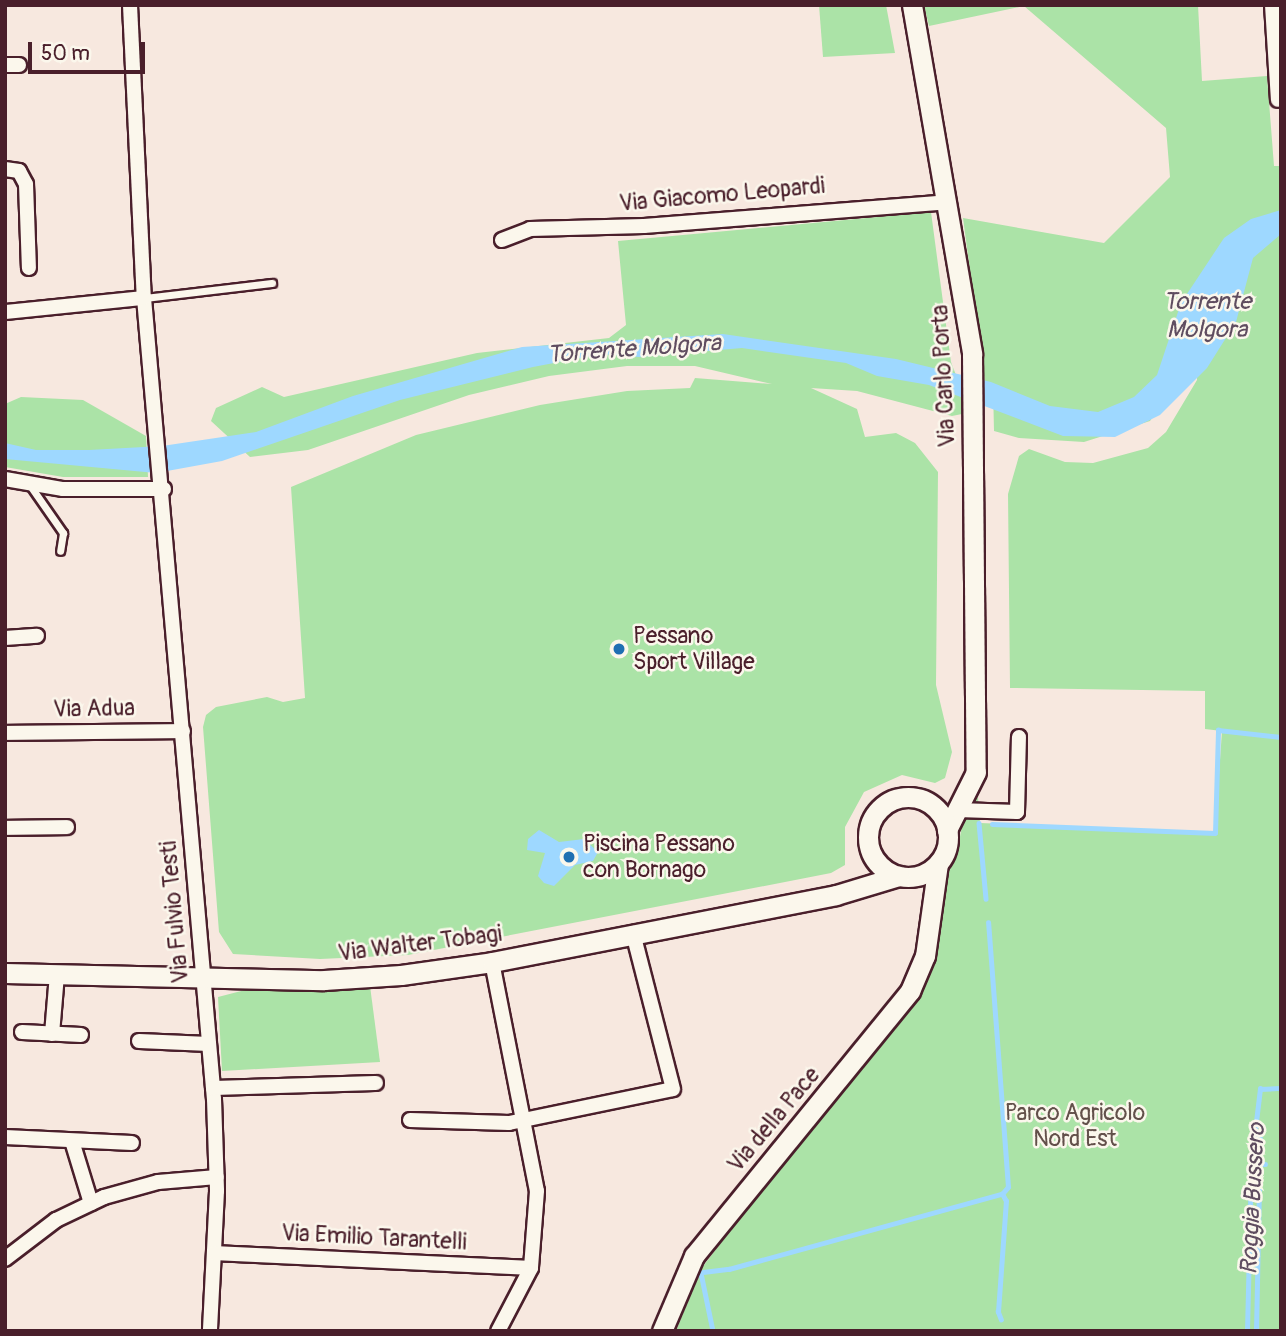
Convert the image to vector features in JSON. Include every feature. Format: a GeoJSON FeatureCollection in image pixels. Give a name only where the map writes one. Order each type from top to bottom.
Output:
{"type":"FeatureCollection","features":[{"type":"Feature","properties":{"kind":"street","name":"Via Fulvio Testi"},"geometry":{"type":"LineString","coordinates":[[130,5],[144,298],[163,484],[213,1087],[217,1177],[211,1331]]}},
{"type":"Feature","properties":{"kind":"street","name":"Via Carlo Porta"},"geometry":{"type":"LineString","coordinates":[[912,5],[972,354],[976,749],[974,780],[947,830]]}},
{"type":"Feature","properties":{"kind":"street"},"geometry":{"type":"LineString","coordinates":[[1272,5],[1278,100]]}},
{"type":"Feature","properties":{"kind":"street"},"geometry":{"type":"LineString","coordinates":[[5,169],[19,171],[26,184],[29,268]]}},
{"type":"Feature","properties":{"kind":"street","name":"Via Giacomo Leopardi"},"geometry":{"type":"LineString","coordinates":[[502,240],[530,229],[644,226],[947,202]]}},
{"type":"Feature","properties":{"kind":"street"},"geometry":{"type":"LineString","coordinates":[[5,312],[144,298]]}},
{"type":"Feature","properties":{"kind":"street"},"geometry":{"type":"LineString","coordinates":[[5,479],[70,490],[163,484]]}},
{"type":"Feature","properties":{"kind":"street"},"geometry":{"type":"LineString","coordinates":[[5,638],[37,636]]}},
{"type":"Feature","properties":{"kind":"street","name":"Via Adua"},"geometry":{"type":"LineString","coordinates":[[5,733],[183,731]]}},
{"type":"Feature","properties":{"kind":"street"},"geometry":{"type":"LineString","coordinates":[[958,810],[1017,812],[1019,737]]}},
{"type":"Feature","properties":{"kind":"street","name":"Via Carlo Porta"},"geometry":{"type":"LineString","coordinates":[[933,806],[965,782],[976,749]]}},
{"type":"Feature","properties":{"kind":"street"},"geometry":{"type":"LineString","coordinates":[[914,798],[933,806],[947,830],[947,847],[938,864],[923,875],[901,877],[881,866],[869,846],[872,819],[891,801],[914,798]]}},
{"type":"Feature","properties":{"kind":"street"},"geometry":{"type":"LineString","coordinates":[[5,828],[67,827]]}},
{"type":"Feature","properties":{"kind":"street","name":"Via Walter Tobagi"},"geometry":{"type":"LineString","coordinates":[[836,895],[862,877],[869,846]]}},
{"type":"Feature","properties":{"kind":"street","name":"Via della Pace"},"geometry":{"type":"LineString","coordinates":[[662,1331],[694,1255],[904,999],[920,970],[927,942],[938,864]]}},
{"type":"Feature","properties":{"kind":"street","name":"Via Walter Tobagi"},"geometry":{"type":"LineString","coordinates":[[5,973],[345,979],[492,962],[836,895],[901,877]]}},
{"type":"Feature","properties":{"kind":"street","name":"Via della Pace"},"geometry":{"type":"LineString","coordinates":[[901,877],[924,905],[927,942]]}},
{"type":"Feature","properties":{"kind":"street"},"geometry":{"type":"LineString","coordinates":[[410,1120],[498,1124],[673,1088],[633,933]]}},
{"type":"Feature","properties":{"kind":"street"},"geometry":{"type":"LineString","coordinates":[[492,962],[537,1191],[531,1268],[498,1331]]}},
{"type":"Feature","properties":{"kind":"street"},"geometry":{"type":"LineString","coordinates":[[52,1034],[57,974]]}},
{"type":"Feature","properties":{"kind":"street"},"geometry":{"type":"LineString","coordinates":[[22,1032],[81,1035]]}},
{"type":"Feature","properties":{"kind":"street"},"geometry":{"type":"LineString","coordinates":[[139,1041],[209,1044]]}},
{"type":"Feature","properties":{"kind":"street"},"geometry":{"type":"LineString","coordinates":[[213,1087],[376,1083]]}},
{"type":"Feature","properties":{"kind":"street"},"geometry":{"type":"LineString","coordinates":[[5,1138],[132,1143]]}},
{"type":"Feature","properties":{"kind":"street"},"geometry":{"type":"LineString","coordinates":[[72,1140],[91,1203]]}},
{"type":"Feature","properties":{"kind":"street"},"geometry":{"type":"LineString","coordinates":[[5,1259],[43,1229],[91,1203],[158,1182],[217,1177]]}},
{"type":"Feature","properties":{"kind":"street","name":"Via Emilio Tarantelli"},"geometry":{"type":"LineString","coordinates":[[215,1253],[531,1268]]}},
{"type":"Feature","properties":{"kind":"lane"},"geometry":{"type":"LineString","coordinates":[[144,298],[272,283]]}},
{"type":"Feature","properties":{"kind":"lane"},"geometry":{"type":"LineString","coordinates":[[29,484],[63,533],[60,551]]}},
{"type":"Feature","properties":{"kind":"green space"},"geometry":{"type":"Polygon","coordinates":[[[819,5],[886,5],[895,53],[823,57],[819,5]]]}},
{"type":"Feature","properties":{"kind":"green space","name":"Parco Agricolo Nord Est"},"geometry":{"type":"Polygon","coordinates":[[[924,5],[1198,5],[1202,81],[1267,76],[1274,166],[1281,166],[1281,1331],[676,1331],[701,1269],[839,1087],[895,1024],[941,873],[957,853],[964,815],[978,797],[980,823],[1215,832],[1222,731],[1205,729],[1205,691],[1010,688],[1008,494],[1019,456],[1029,449],[1065,462],[1093,463],[1148,448],[1166,432],[1197,380],[1196,355],[1150,421],[1084,442],[1019,438],[994,431],[993,387],[985,383],[963,218],[1104,243],[1170,177],[1166,128],[1024,6],[929,26],[924,5]]]}},
{"type":"Feature","properties":{"kind":"green space","name":"Pessano Sport Village"},"geometry":{"type":"Polygon","coordinates":[[[931,212],[951,362],[964,396],[962,414],[952,416],[857,391],[811,388],[857,409],[865,437],[896,433],[915,443],[938,472],[936,685],[952,752],[945,778],[935,783],[902,775],[864,792],[845,827],[845,865],[831,873],[408,955],[320,959],[233,954],[219,932],[203,727],[206,715],[216,707],[267,697],[283,702],[305,698],[291,487],[416,435],[540,405],[627,391],[690,388],[695,378],[772,384],[695,366],[627,366],[549,376],[469,395],[308,450],[250,457],[211,421],[216,408],[262,387],[284,397],[477,353],[609,338],[626,325],[618,241],[931,212]]]}},
{"type":"Feature","properties":{"kind":"green space"},"geometry":{"type":"Polygon","coordinates":[[[21,397],[83,400],[146,436],[148,477],[63,477],[5,467],[5,404],[21,397]]]}},
{"type":"Feature","properties":{"kind":"green space"},"geometry":{"type":"Polygon","coordinates":[[[370,986],[380,1062],[222,1071],[218,997],[249,989],[370,986]]]}},
{"type":"Feature","properties":{"kind":"water","name":"Torrente Molgora"},"geometry":{"type":"Polygon","coordinates":[[[1281,210],[1281,234],[1253,258],[1236,322],[1207,368],[1160,415],[1115,437],[1063,436],[929,385],[877,376],[846,363],[742,348],[639,357],[601,354],[533,367],[400,400],[222,461],[156,473],[5,459],[5,443],[36,450],[89,450],[162,446],[256,432],[353,396],[522,347],[723,334],[896,359],[991,382],[1050,406],[1098,412],[1134,397],[1157,375],[1181,303],[1224,238],[1251,219],[1281,210]]]}},
{"type":"Feature","properties":{"kind":"water","name":"Piscina Pessano con Bornago"},"geometry":{"type":"Polygon","coordinates":[[[539,830],[559,842],[584,839],[598,852],[593,861],[575,865],[554,886],[544,883],[538,876],[545,853],[527,850],[528,839],[539,830]]]}},
{"type":"Feature","properties":{"kind":"waterway"},"geometry":{"type":"LineString","coordinates":[[992,824],[1215,833],[1218,730],[1281,737]]}},
{"type":"Feature","properties":{"kind":"waterway"},"geometry":{"type":"LineString","coordinates":[[979,823],[986,899]]}},
{"type":"Feature","properties":{"kind":"waterway"},"geometry":{"type":"LineString","coordinates":[[703,1272],[729,1269],[1002,1194],[1008,1187],[988,923]]}},
{"type":"Feature","properties":{"kind":"waterway","name":"Roggia Bussero"},"geometry":{"type":"LineString","coordinates":[[1247,1331],[1251,1163],[1260,1089],[1281,1088]]}},
{"type":"Feature","properties":{"kind":"waterway"},"geometry":{"type":"LineString","coordinates":[[1256,1331],[1260,1139]]}},
{"type":"Feature","properties":{"kind":"waterway"},"geometry":{"type":"LineString","coordinates":[[1251,1163],[1265,1164]]}},
{"type":"Feature","properties":{"kind":"waterway"},"geometry":{"type":"LineString","coordinates":[[1001,1320],[998,1312],[1006,1201],[1002,1194]]}},
{"type":"Feature","properties":{"kind":"waterway"},"geometry":{"type":"LineString","coordinates":[[701,1273],[713,1331]]}},
{"type":"Feature","properties":{"kind":"place","name":"Pessano Sport Village"},"geometry":{"type":"Point","coordinates":[619,649]}},
{"type":"Feature","properties":{"kind":"place","name":"Piscina Pessano con Bornago"},"geometry":{"type":"Point","coordinates":[569,857]}}]}
